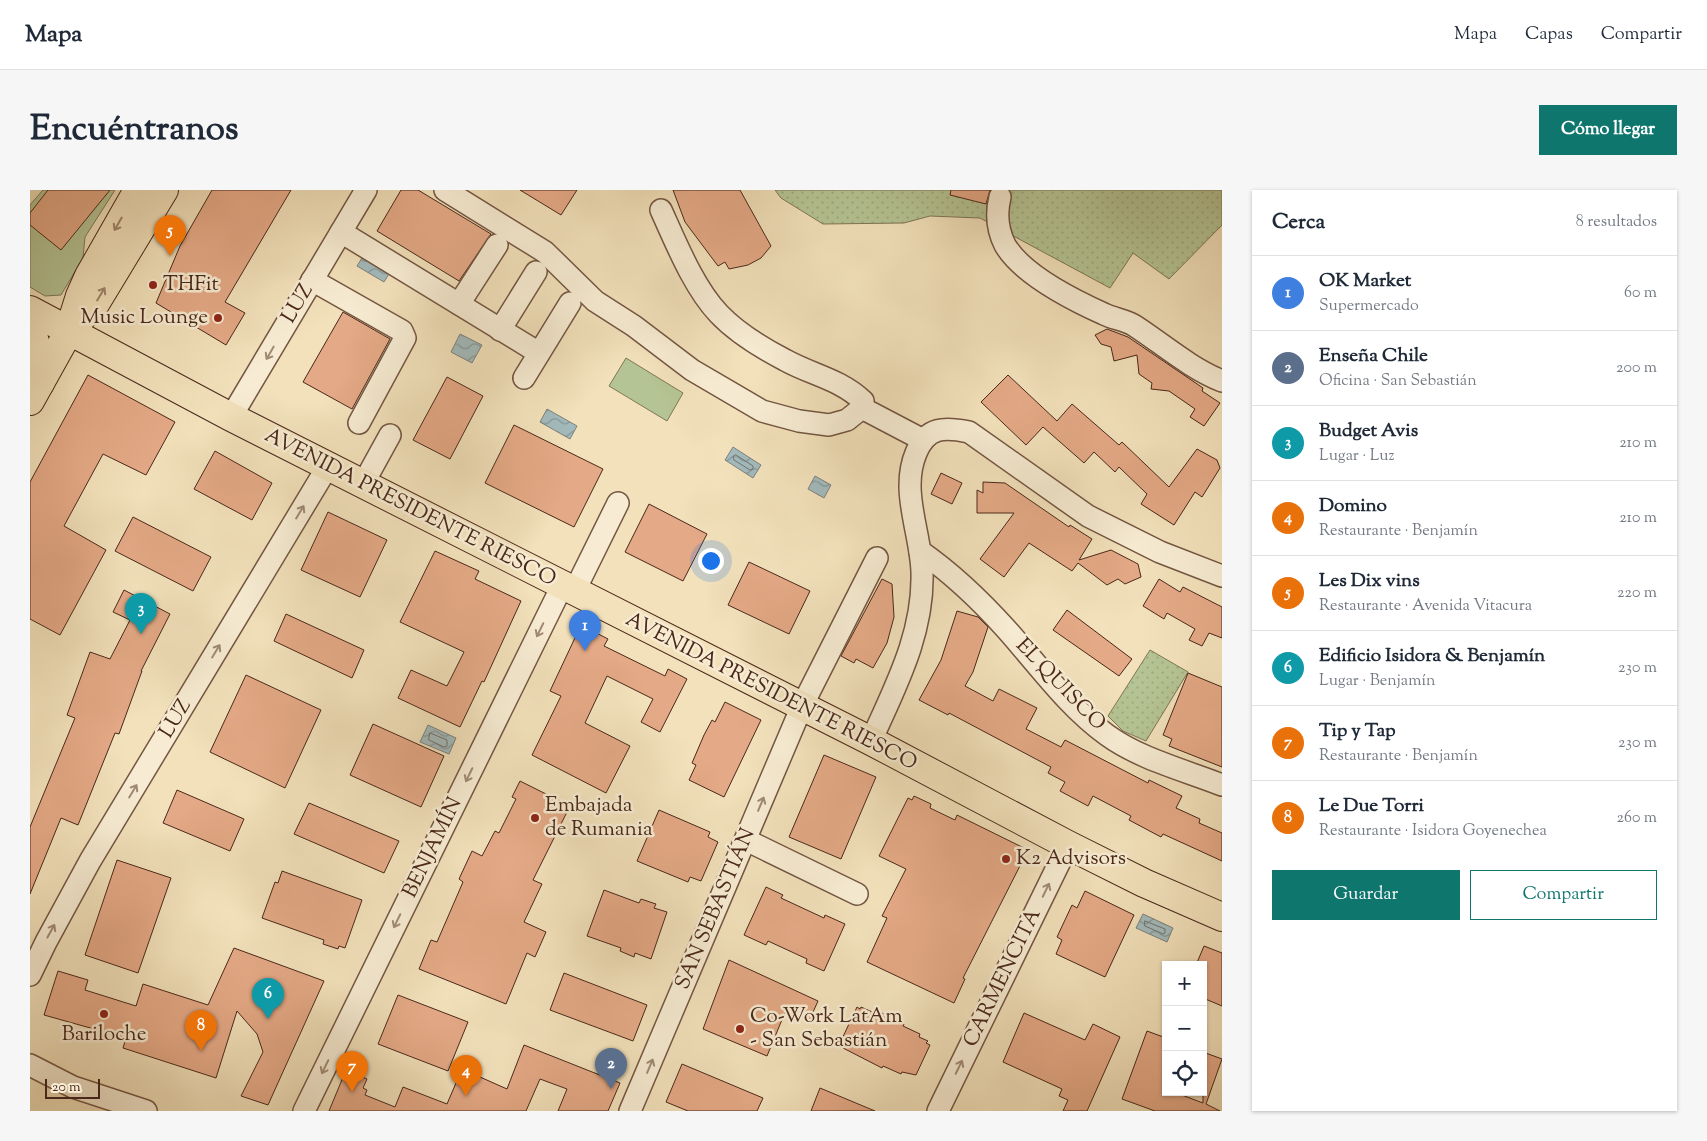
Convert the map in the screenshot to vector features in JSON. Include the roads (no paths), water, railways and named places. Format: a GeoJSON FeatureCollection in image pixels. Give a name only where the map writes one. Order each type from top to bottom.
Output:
{"type":"FeatureCollection","features":[{"type":"Feature","properties":{"kind":"main road"},"geometry":{"type":"LineString","coordinates":[[35,392],[69,330],[89,276],[138,190]]}},
{"type":"Feature","properties":{"kind":"main road"},"geometry":{"type":"LineString","coordinates":[[69,330],[95,304],[164,190]]}},
{"type":"Feature","properties":{"kind":"main road","name":"AVENIDA PRESIDENTE RIESCO"},"geometry":{"type":"LineString","coordinates":[[30,310],[231,417],[871,741],[1068,845],[1144,883],[1222,917]]}},
{"type":"Feature","properties":{"kind":"main road"},"geometry":{"type":"LineString","coordinates":[[30,324],[39,357],[35,392]]}},
{"type":"Feature","properties":{"kind":"street","name":"LUZ"},"geometry":{"type":"LineString","coordinates":[[231,417],[366,190]]}},
{"type":"Feature","properties":{"kind":"street"},"geometry":{"type":"LineString","coordinates":[[445,190],[545,252],[596,301],[634,326],[692,370],[762,411],[799,421],[829,425],[847,420],[862,408],[863,401],[851,390],[786,361],[744,335],[718,314],[682,254],[661,210]]}},
{"type":"Feature","properties":{"kind":"street"},"geometry":{"type":"LineString","coordinates":[[1000,197],[998,226],[1001,236],[1011,253],[1060,291],[1083,304],[1134,326],[1181,359],[1222,381]]}},
{"type":"Feature","properties":{"kind":"street"},"geometry":{"type":"LineString","coordinates":[[341,232],[540,353]]}},
{"type":"Feature","properties":{"kind":"street"},"geometry":{"type":"LineString","coordinates":[[459,304],[497,245]]}},
{"type":"Feature","properties":{"kind":"street"},"geometry":{"type":"LineString","coordinates":[[500,330],[536,272]]}},
{"type":"Feature","properties":{"kind":"street"},"geometry":{"type":"LineString","coordinates":[[312,280],[402,331],[405,338],[359,424]]}},
{"type":"Feature","properties":{"kind":"street"},"geometry":{"type":"LineString","coordinates":[[524,378],[570,303]]}},
{"type":"Feature","properties":{"kind":"street"},"geometry":{"type":"LineString","coordinates":[[862,408],[923,440]]}},
{"type":"Feature","properties":{"kind":"street"},"geometry":{"type":"LineString","coordinates":[[871,741],[912,647],[922,573],[920,551],[911,506],[910,486],[916,453],[923,440],[940,429],[948,428],[969,432],[1088,516],[1160,552],[1222,576]]}},
{"type":"Feature","properties":{"kind":"street"},"geometry":{"type":"LineString","coordinates":[[363,484],[390,435]]}},
{"type":"Feature","properties":{"kind":"street","name":"LUZ"},"geometry":{"type":"LineString","coordinates":[[30,975],[90,861],[328,466]]}},
{"type":"Feature","properties":{"kind":"street","name":"BENJAMÍN"},"geometry":{"type":"LineString","coordinates":[[304,1111],[574,592],[624,507]]}},
{"type":"Feature","properties":{"kind":"street","name":"EL QUISCO"},"geometry":{"type":"LineString","coordinates":[[920,551],[964,585],[1062,694],[1106,735],[1147,756],[1222,785]]}},
{"type":"Feature","properties":{"kind":"street","name":"SAN SEBASTIÁN"},"geometry":{"type":"LineString","coordinates":[[630,1111],[802,706],[877,558]]}},
{"type":"Feature","properties":{"kind":"street"},"geometry":{"type":"LineString","coordinates":[[746,840],[857,894]]}},
{"type":"Feature","properties":{"kind":"street","name":"CARMENCITA"},"geometry":{"type":"LineString","coordinates":[[938,1111],[1068,845]]}},
{"type":"Feature","properties":{"kind":"street"},"geometry":{"type":"LineString","coordinates":[[30,1064],[73,1087],[146,1111]]}},
{"type":"Feature","properties":{"kind":"street"},"geometry":{"type":"LineString","coordinates":[[30,1081],[73,1087]]}},
{"type":"Feature","properties":{"kind":"water"},"geometry":{"type":"Polygon","coordinates":[[[365,253],[392,269],[384,282],[357,266],[365,253]]]}},
{"type":"Feature","properties":{"kind":"water"},"geometry":{"type":"Polygon","coordinates":[[[460,334],[482,345],[472,363],[451,352],[460,334]]]}},
{"type":"Feature","properties":{"kind":"water"},"geometry":{"type":"Polygon","coordinates":[[[547,409],[577,426],[570,439],[540,422],[547,409]]]}},
{"type":"Feature","properties":{"kind":"water"},"geometry":{"type":"Polygon","coordinates":[[[733,447],[761,465],[753,478],[725,460],[733,447]]]}},
{"type":"Feature","properties":{"kind":"water"},"geometry":{"type":"Polygon","coordinates":[[[815,476],[831,485],[824,498],[808,489],[815,476]]]}},
{"type":"Feature","properties":{"kind":"water"},"geometry":{"type":"Polygon","coordinates":[[[428,725],[456,738],[449,754],[420,742],[428,725]]]}},
{"type":"Feature","properties":{"kind":"water"},"geometry":{"type":"Polygon","coordinates":[[[1143,914],[1173,928],[1167,942],[1136,928],[1143,914]]]}},
{"type":"Feature","properties":{"kind":"place","name":"Les Dix vins"},"geometry":{"type":"Point","coordinates":[170,256]}},
{"type":"Feature","properties":{"kind":"place","name":"THFit"},"geometry":{"type":"Point","coordinates":[153,285]}},
{"type":"Feature","properties":{"kind":"place","name":"Music Lounge"},"geometry":{"type":"Point","coordinates":[218,318]}},
{"type":"Feature","properties":{"kind":"place","name":"Budget Avis"},"geometry":{"type":"Point","coordinates":[141,634]}},
{"type":"Feature","properties":{"kind":"place","name":"OK Market"},"geometry":{"type":"Point","coordinates":[585,651]}},
{"type":"Feature","properties":{"kind":"place","name":"Embajada de Rumania"},"geometry":{"type":"Point","coordinates":[535,818]}},
{"type":"Feature","properties":{"kind":"place","name":"K2 Advisors"},"geometry":{"type":"Point","coordinates":[1006,859]}},
{"type":"Feature","properties":{"kind":"place","name":"Bariloche"},"geometry":{"type":"Point","coordinates":[104,1014]}},
{"type":"Feature","properties":{"kind":"place","name":"Edificio Isidora & Benjamín"},"geometry":{"type":"Point","coordinates":[268,1019]}},
{"type":"Feature","properties":{"kind":"place","name":"Co-Work LatAm - San Sebastián"},"geometry":{"type":"Point","coordinates":[740,1029]}},
{"type":"Feature","properties":{"kind":"place","name":"Le Due Torri"},"geometry":{"type":"Point","coordinates":[201,1051]}},
{"type":"Feature","properties":{"kind":"place","name":"Enseña Chile"},"geometry":{"type":"Point","coordinates":[611,1089]}},
{"type":"Feature","properties":{"kind":"place","name":"Tip y Tap"},"geometry":{"type":"Point","coordinates":[352,1092]}},
{"type":"Feature","properties":{"kind":"place","name":"Domino"},"geometry":{"type":"Point","coordinates":[466,1096]}}]}
